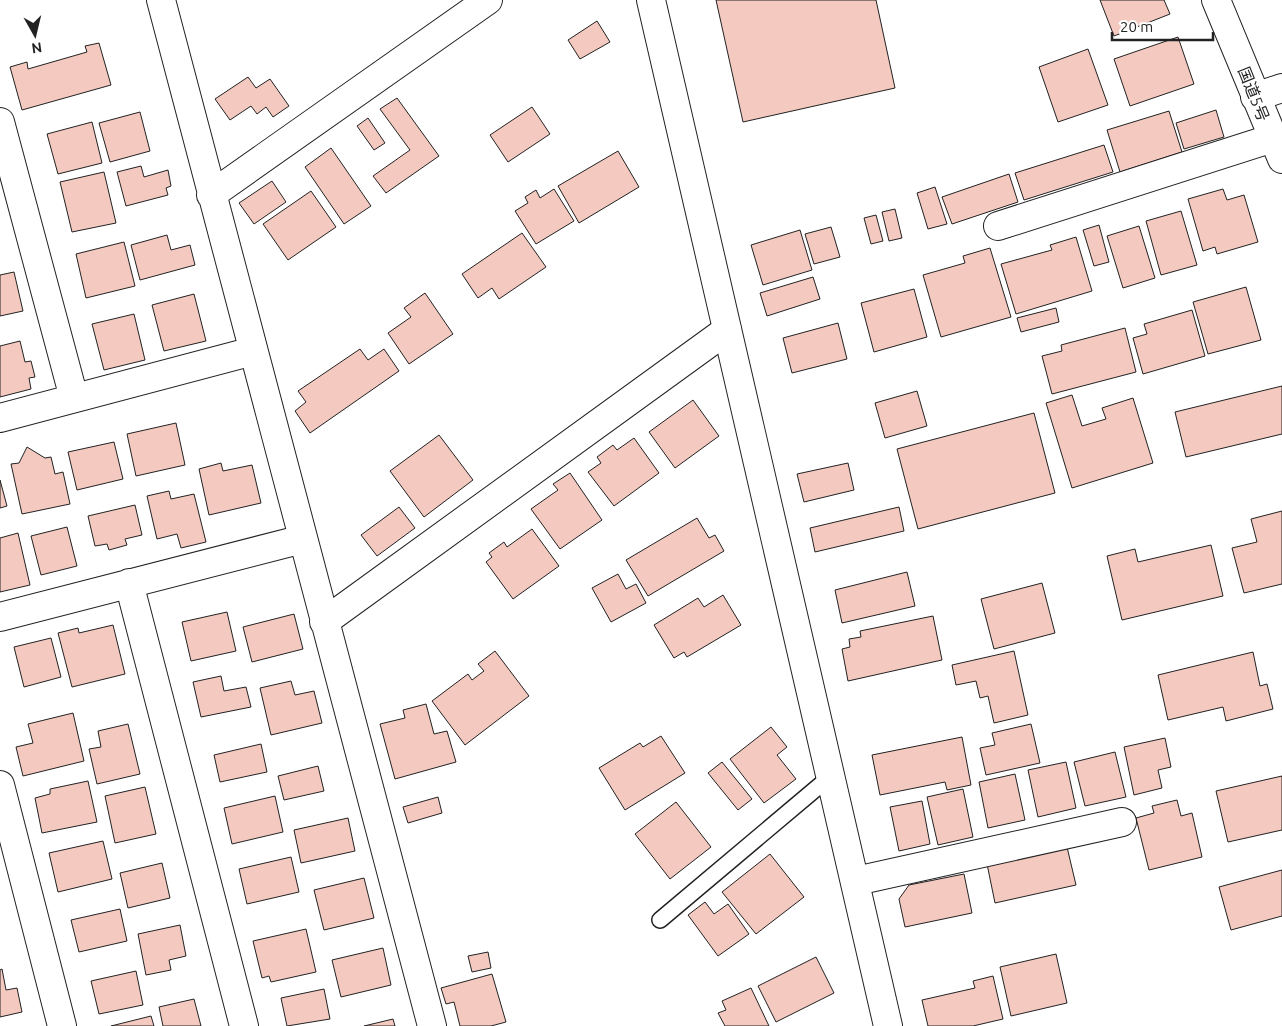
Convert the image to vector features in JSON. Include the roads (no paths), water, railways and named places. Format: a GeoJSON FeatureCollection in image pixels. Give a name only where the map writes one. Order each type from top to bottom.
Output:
{"type":"FeatureCollection","features":[{"type":"Feature","properties":{"kind":"main road"},"geometry":{"type":"LineString","coordinates":[[161,0],[432,1026]]}},
{"type":"Feature","properties":{"kind":"main road"},"geometry":{"type":"LineString","coordinates":[[211,195],[488,0]]}},
{"type":"Feature","properties":{"kind":"main road"},"geometry":{"type":"LineString","coordinates":[[651,0],[888,1026]]}},
{"type":"Feature","properties":{"kind":"main road","name":"国道5号"},"geometry":{"type":"LineString","coordinates":[[1216,0],[1277,148]]}},
{"type":"Feature","properties":{"kind":"main road"},"geometry":{"type":"LineString","coordinates":[[1255,97],[1282,88]]}},
{"type":"Feature","properties":{"kind":"main road"},"geometry":{"type":"LineString","coordinates":[[0,122],[74,398]]}},
{"type":"Feature","properties":{"kind":"main road"},"geometry":{"type":"LineString","coordinates":[[998,226],[1277,148]]}},
{"type":"Feature","properties":{"kind":"main road"},"geometry":{"type":"LineString","coordinates":[[324,622],[727,330]]}},
{"type":"Feature","properties":{"kind":"main road"},"geometry":{"type":"LineString","coordinates":[[0,418],[253,351]]}},
{"type":"Feature","properties":{"kind":"main road"},"geometry":{"type":"LineString","coordinates":[[0,617],[303,539]]}},
{"type":"Feature","properties":{"kind":"main road"},"geometry":{"type":"LineString","coordinates":[[129,583],[244,1026]]}},
{"type":"Feature","properties":{"kind":"main road"},"geometry":{"type":"LineString","coordinates":[[0,786],[62,1026]]}},
{"type":"Feature","properties":{"kind":"main road"},"geometry":{"type":"LineString","coordinates":[[856,881],[1122,822]]}},
{"type":"Feature","properties":{"kind":"lane"},"geometry":{"type":"LineString","coordinates":[[660,920],[831,776]]}}]}
